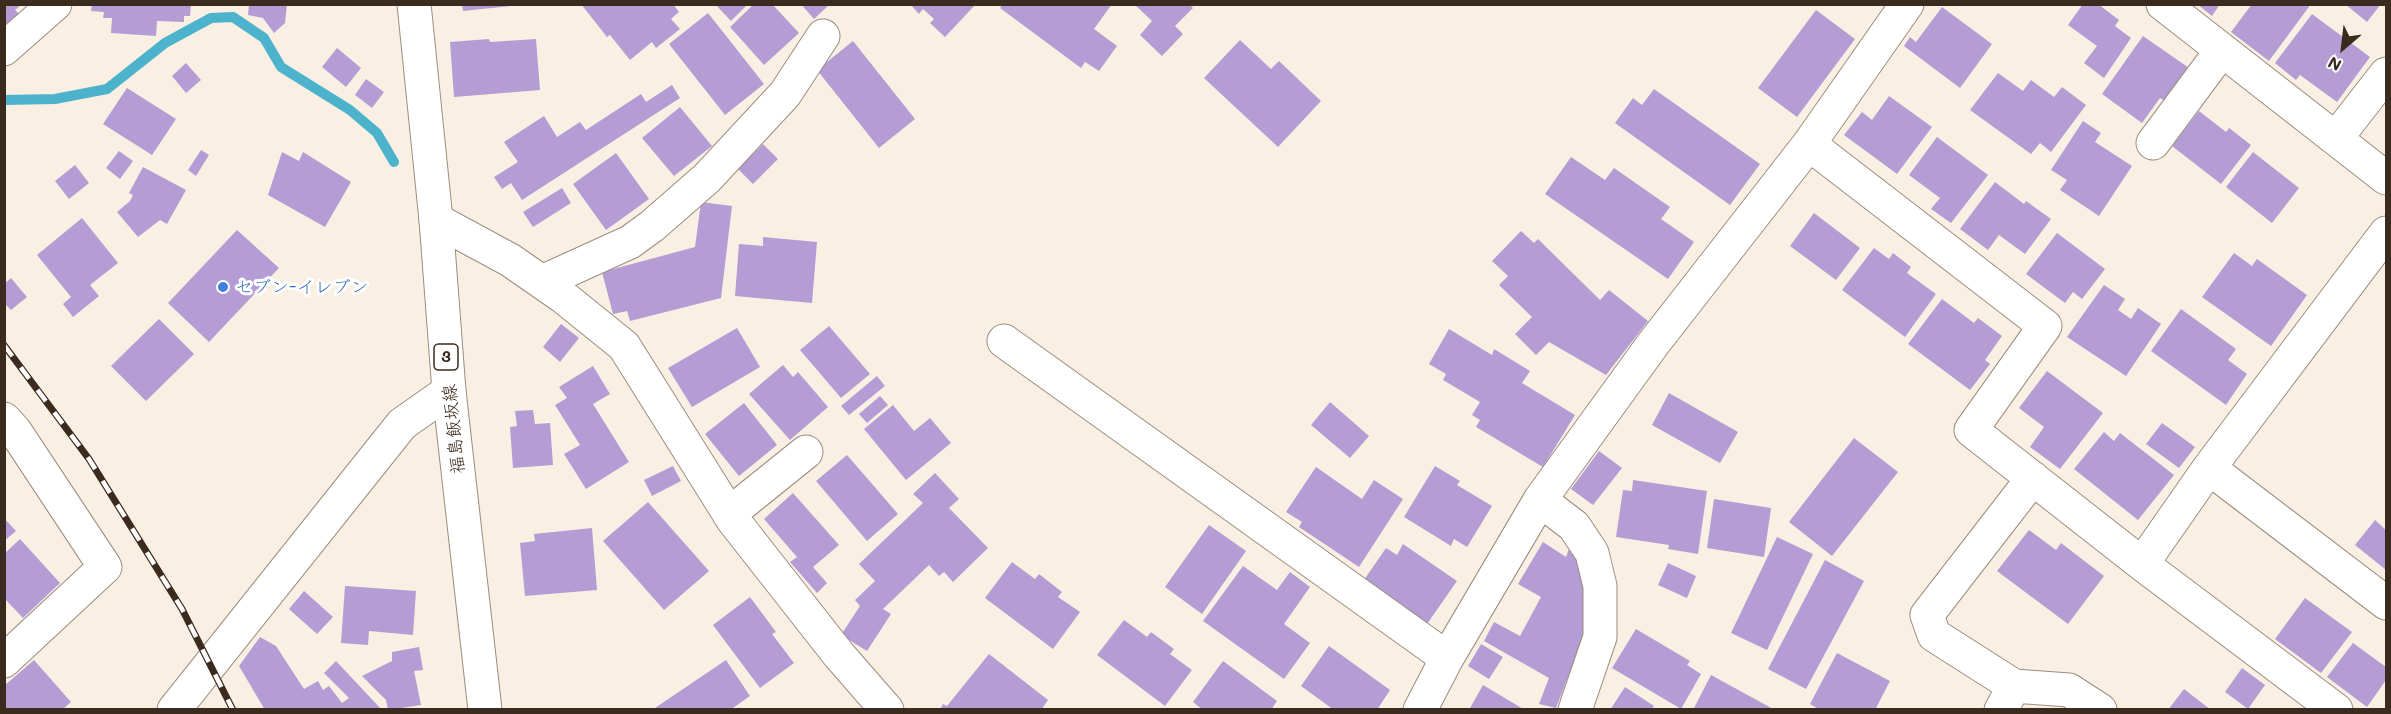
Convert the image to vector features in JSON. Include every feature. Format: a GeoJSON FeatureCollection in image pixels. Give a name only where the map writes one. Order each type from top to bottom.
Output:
{"type":"FeatureCollection","features":[{"type":"Feature","properties":{"kind":"street"},"geometry":{"type":"LineString","coordinates":[[4,49],[56,4]]}},
{"type":"Feature","properties":{"kind":"street","name":"福島飯坂線"},"geometry":{"type":"LineString","coordinates":[[414,4],[436,220],[449,391],[485,710]]}},
{"type":"Feature","properties":{"kind":"street"},"geometry":{"type":"LineString","coordinates":[[1420,710],[1447,658],[1540,500],[1653,344],[1809,144],[1907,4]]}},
{"type":"Feature","properties":{"kind":"street"},"geometry":{"type":"LineString","coordinates":[[2163,4],[2337,137],[2386,178]]}},
{"type":"Feature","properties":{"kind":"street"},"geometry":{"type":"LineString","coordinates":[[542,282],[630,242],[707,178],[785,94],[823,36]]}},
{"type":"Feature","properties":{"kind":"street"},"geometry":{"type":"LineString","coordinates":[[2153,143],[2222,50]]}},
{"type":"Feature","properties":{"kind":"street"},"geometry":{"type":"LineString","coordinates":[[2337,137],[2386,74]]}},
{"type":"Feature","properties":{"kind":"street"},"geometry":{"type":"LineString","coordinates":[[1809,144],[2045,326],[1971,430],[2142,564],[2336,710]]}},
{"type":"Feature","properties":{"kind":"street"},"geometry":{"type":"LineString","coordinates":[[436,220],[510,260],[562,296],[624,346],[729,514],[839,655],[887,710]]}},
{"type":"Feature","properties":{"kind":"street"},"geometry":{"type":"LineString","coordinates":[[2142,564],[2209,468],[2386,233]]}},
{"type":"Feature","properties":{"kind":"street"},"geometry":{"type":"LineString","coordinates":[[1004,341],[1447,658]]}},
{"type":"Feature","properties":{"kind":"street"},"geometry":{"type":"LineString","coordinates":[[174,710],[402,424],[449,391]]}},
{"type":"Feature","properties":{"kind":"street"},"geometry":{"type":"LineString","coordinates":[[4,419],[15,431],[105,567],[4,661]]}},
{"type":"Feature","properties":{"kind":"street"},"geometry":{"type":"LineString","coordinates":[[729,514],[806,452]]}},
{"type":"Feature","properties":{"kind":"street"},"geometry":{"type":"LineString","coordinates":[[2209,468],[2386,603]]}},
{"type":"Feature","properties":{"kind":"street"},"geometry":{"type":"LineString","coordinates":[[2033,478],[1927,615],[1934,635],[2008,698],[2070,690],[2100,710]]}},
{"type":"Feature","properties":{"kind":"street"},"geometry":{"type":"LineString","coordinates":[[1540,500],[1574,526],[1592,553],[1600,586],[1600,638],[1575,710]]}},
{"type":"Feature","properties":{"kind":"building"},"geometry":{"type":"Polygon","coordinates":[[[4,4],[22,4],[15,10],[20,15],[4,28],[4,4]]]}},
{"type":"Feature","properties":{"kind":"building"},"geometry":{"type":"Polygon","coordinates":[[[92,4],[191,4],[190,16],[184,16],[184,22],[157,21],[156,36],[111,33],[112,18],[103,18],[104,12],[91,11],[92,4]]]}},
{"type":"Feature","properties":{"kind":"building"},"geometry":{"type":"Polygon","coordinates":[[[249,4],[287,4],[285,23],[274,33],[263,18],[248,15],[249,4]]]}},
{"type":"Feature","properties":{"kind":"building"},"geometry":{"type":"Polygon","coordinates":[[[462,4],[511,4],[511,6],[463,11],[462,4]]]}},
{"type":"Feature","properties":{"kind":"building"},"geometry":{"type":"Polygon","coordinates":[[[581,4],[673,4],[679,12],[671,19],[680,29],[656,48],[652,42],[630,60],[610,35],[607,37],[581,4]]]}},
{"type":"Feature","properties":{"kind":"building"},"geometry":{"type":"Polygon","coordinates":[[[715,4],[748,4],[731,21],[715,4]]]}},
{"type":"Feature","properties":{"kind":"building"},"geometry":{"type":"Polygon","coordinates":[[[754,4],[772,4],[799,33],[764,65],[730,27],[754,4]]]}},
{"type":"Feature","properties":{"kind":"building"},"geometry":{"type":"Polygon","coordinates":[[[801,4],[830,4],[814,19],[801,4]]]}},
{"type":"Feature","properties":{"kind":"building"},"geometry":{"type":"Polygon","coordinates":[[[910,4],[976,4],[945,37],[930,23],[934,19],[923,9],[919,14],[910,4]]]}},
{"type":"Feature","properties":{"kind":"building"},"geometry":{"type":"Polygon","coordinates":[[[1003,4],[1112,4],[1094,29],[1117,46],[1099,71],[1085,62],[1081,68],[1000,8],[1003,4]]]}},
{"type":"Feature","properties":{"kind":"building"},"geometry":{"type":"Polygon","coordinates":[[[1134,4],[1189,4],[1193,8],[1175,26],[1183,34],[1162,56],[1140,35],[1152,21],[1134,4]]]}},
{"type":"Feature","properties":{"kind":"building"},"geometry":{"type":"Polygon","coordinates":[[[2083,4],[2098,4],[2119,20],[2115,26],[2131,38],[2104,78],[2084,63],[2097,46],[2068,25],[2083,4]]]}},
{"type":"Feature","properties":{"kind":"building"},"geometry":{"type":"Polygon","coordinates":[[[2197,4],[2220,4],[2212,16],[2197,4]]]}},
{"type":"Feature","properties":{"kind":"building"},"geometry":{"type":"Polygon","coordinates":[[[2252,4],[2311,4],[2269,61],[2231,32],[2252,4]]]}},
{"type":"Feature","properties":{"kind":"building"},"geometry":{"type":"Polygon","coordinates":[[[2345,4],[2381,4],[2367,22],[2345,4]]]}},
{"type":"Feature","properties":{"kind":"building"},"geometry":{"type":"Polygon","coordinates":[[[1942,7],[1992,44],[1960,88],[1904,46],[1910,37],[1916,42],[1942,7]]]}},
{"type":"Feature","properties":{"kind":"building"},"geometry":{"type":"Polygon","coordinates":[[[1816,10],[1855,39],[1797,117],[1758,88],[1816,10]]]}},
{"type":"Feature","properties":{"kind":"building"},"geometry":{"type":"Polygon","coordinates":[[[708,13],[764,84],[725,115],[669,44],[708,13]]]}},
{"type":"Feature","properties":{"kind":"building"},"geometry":{"type":"Polygon","coordinates":[[[2312,14],[2370,57],[2337,102],[2300,75],[2296,80],[2275,63],[2312,14]]]}},
{"type":"Feature","properties":{"kind":"building"},"geometry":{"type":"Polygon","coordinates":[[[2143,36],[2192,70],[2168,103],[2160,98],[2142,123],[2102,94],[2143,36]]]}},
{"type":"Feature","properties":{"kind":"building"},"geometry":{"type":"Polygon","coordinates":[[[489,39],[490,42],[536,39],[540,90],[454,97],[450,42],[489,39]]]}},
{"type":"Feature","properties":{"kind":"building"},"geometry":{"type":"Polygon","coordinates":[[[1240,40],[1271,69],[1279,61],[1321,101],[1278,147],[1204,78],[1240,40]]]}},
{"type":"Feature","properties":{"kind":"building"},"geometry":{"type":"Polygon","coordinates":[[[853,41],[915,119],[879,148],[817,70],[853,41]]]}},
{"type":"Feature","properties":{"kind":"building"},"geometry":{"type":"Polygon","coordinates":[[[337,48],[361,68],[346,87],[322,67],[337,48]]]}},
{"type":"Feature","properties":{"kind":"building"},"geometry":{"type":"Polygon","coordinates":[[[186,63],[201,80],[186,93],[172,76],[186,63]]]}},
{"type":"Feature","properties":{"kind":"building"},"geometry":{"type":"Polygon","coordinates":[[[1998,73],[2023,91],[2031,80],[2054,97],[2062,87],[2086,105],[2051,152],[2040,143],[2031,154],[1970,110],[1998,73]]]}},
{"type":"Feature","properties":{"kind":"building"},"geometry":{"type":"Polygon","coordinates":[[[366,79],[384,92],[372,108],[355,95],[366,79]]]}},
{"type":"Feature","properties":{"kind":"building"},"geometry":{"type":"Polygon","coordinates":[[[672,85],[680,98],[522,200],[511,183],[502,189],[494,177],[518,162],[504,142],[544,116],[557,137],[580,122],[586,130],[641,94],[646,102],[672,85]]]}},
{"type":"Feature","properties":{"kind":"building"},"geometry":{"type":"Polygon","coordinates":[[[127,88],[176,119],[152,155],[103,124],[127,88]]]}},
{"type":"Feature","properties":{"kind":"building"},"geometry":{"type":"Polygon","coordinates":[[[1654,89],[1760,164],[1730,205],[1615,123],[1633,98],[1642,105],[1654,89]]]}},
{"type":"Feature","properties":{"kind":"building"},"geometry":{"type":"Polygon","coordinates":[[[1889,96],[1932,127],[1897,174],[1844,135],[1862,112],[1872,120],[1889,96]]]}},
{"type":"Feature","properties":{"kind":"building"},"geometry":{"type":"Polygon","coordinates":[[[680,107],[712,146],[674,176],[642,138],[680,107]]]}},
{"type":"Feature","properties":{"kind":"building"},"geometry":{"type":"Polygon","coordinates":[[[2199,111],[2226,132],[2229,128],[2251,145],[2221,184],[2172,146],[2199,111]]]}},
{"type":"Feature","properties":{"kind":"building"},"geometry":{"type":"Polygon","coordinates":[[[2083,121],[2101,133],[2095,142],[2132,166],[2099,216],[2060,190],[2067,180],[2051,170],[2083,121]]]}},
{"type":"Feature","properties":{"kind":"building"},"geometry":{"type":"Polygon","coordinates":[[[1937,137],[1988,175],[1951,223],[1931,209],[1940,198],[1909,175],[1937,137]]]}},
{"type":"Feature","properties":{"kind":"building"},"geometry":{"type":"Polygon","coordinates":[[[763,144],[778,159],[753,184],[738,169],[763,144]]]}},
{"type":"Feature","properties":{"kind":"building"},"geometry":{"type":"Polygon","coordinates":[[[201,150],[209,155],[196,176],[188,170],[201,150]]]}},
{"type":"Feature","properties":{"kind":"building"},"geometry":{"type":"Polygon","coordinates":[[[119,151],[133,161],[120,179],[106,168],[119,151]]]}},
{"type":"Feature","properties":{"kind":"building"},"geometry":{"type":"Polygon","coordinates":[[[282,152],[299,161],[303,152],[351,182],[325,227],[268,195],[282,152]]]}},
{"type":"Feature","properties":{"kind":"building"},"geometry":{"type":"Polygon","coordinates":[[[2253,152],[2299,188],[2272,223],[2226,187],[2253,152]]]}},
{"type":"Feature","properties":{"kind":"building"},"geometry":{"type":"Polygon","coordinates":[[[616,153],[649,199],[606,230],[573,184],[616,153]]]}},
{"type":"Feature","properties":{"kind":"building"},"geometry":{"type":"Polygon","coordinates":[[[1571,157],[1605,180],[1614,168],[1670,207],[1661,219],[1694,242],[1668,279],[1545,194],[1571,157]]]}},
{"type":"Feature","properties":{"kind":"building"},"geometry":{"type":"Polygon","coordinates":[[[75,165],[89,183],[69,199],[55,181],[75,165]]]}},
{"type":"Feature","properties":{"kind":"building"},"geometry":{"type":"Polygon","coordinates":[[[143,167],[186,190],[167,224],[160,220],[138,237],[117,212],[130,201],[133,195],[129,193],[143,167]]]}},
{"type":"Feature","properties":{"kind":"building"},"geometry":{"type":"Polygon","coordinates":[[[1995,182],[2024,204],[2026,201],[2051,219],[2025,254],[1999,235],[1988,250],[1960,229],[1995,182]]]}},
{"type":"Feature","properties":{"kind":"building"},"geometry":{"type":"Polygon","coordinates":[[[562,188],[571,203],[533,227],[523,212],[562,188]]]}},
{"type":"Feature","properties":{"kind":"building"},"geometry":{"type":"Polygon","coordinates":[[[701,202],[732,206],[721,298],[630,321],[627,311],[613,314],[602,272],[695,247],[701,202]]]}},
{"type":"Feature","properties":{"kind":"building"},"geometry":{"type":"Polygon","coordinates":[[[1814,213],[1860,248],[1836,280],[1790,246],[1814,213]]]}},
{"type":"Feature","properties":{"kind":"building"},"geometry":{"type":"Polygon","coordinates":[[[82,218],[118,263],[90,285],[99,296],[73,317],[63,304],[71,297],[37,255],[82,218]]]}},
{"type":"Feature","properties":{"kind":"building"},"geometry":{"type":"Polygon","coordinates":[[[237,230],[279,268],[209,342],[168,303],[237,230]]]}},
{"type":"Feature","properties":{"kind":"building"},"geometry":{"type":"Polygon","coordinates":[[[1521,231],[1534,243],[1538,239],[1600,300],[1609,290],[1648,321],[1606,375],[1549,342],[1536,355],[1515,334],[1532,317],[1499,285],[1508,276],[1492,261],[1521,231]]]}},
{"type":"Feature","properties":{"kind":"building"},"geometry":{"type":"Polygon","coordinates":[[[2057,233],[2105,269],[2082,299],[2073,292],[2065,303],[2026,274],[2057,233]]]}},
{"type":"Feature","properties":{"kind":"building"},"geometry":{"type":"Polygon","coordinates":[[[763,237],[817,242],[812,303],[735,296],[739,244],[763,246],[763,237]]]}},
{"type":"Feature","properties":{"kind":"building"},"geometry":{"type":"Polygon","coordinates":[[[1874,248],[1889,259],[1893,253],[1911,267],[1907,273],[1936,294],[1905,337],[1842,290],[1874,248]]]}},
{"type":"Feature","properties":{"kind":"building"},"geometry":{"type":"Polygon","coordinates":[[[2234,253],[2252,266],[2257,259],[2307,295],[2271,346],[2202,297],[2234,253]]]}},
{"type":"Feature","properties":{"kind":"building"},"geometry":{"type":"Polygon","coordinates":[[[11,278],[27,297],[11,310],[4,303],[4,284],[11,278]]]}},
{"type":"Feature","properties":{"kind":"building"},"geometry":{"type":"Polygon","coordinates":[[[2104,285],[2125,299],[2118,310],[2131,319],[2138,308],[2161,324],[2126,376],[2067,337],[2104,285]]]}},
{"type":"Feature","properties":{"kind":"building"},"geometry":{"type":"Polygon","coordinates":[[[1942,299],[1974,323],[1978,318],[2002,336],[1985,360],[1990,364],[1970,390],[1908,344],[1942,299]]]}},
{"type":"Feature","properties":{"kind":"building"},"geometry":{"type":"Polygon","coordinates":[[[2181,309],[2236,349],[2228,360],[2247,374],[2226,405],[2151,351],[2181,309]]]}},
{"type":"Feature","properties":{"kind":"building"},"geometry":{"type":"Polygon","coordinates":[[[159,319],[194,354],[146,401],[111,366],[159,319]]]}},
{"type":"Feature","properties":{"kind":"building"},"geometry":{"type":"Polygon","coordinates":[[[561,324],[579,338],[560,362],[543,347],[561,324]]]}},
{"type":"Feature","properties":{"kind":"building"},"geometry":{"type":"Polygon","coordinates":[[[829,326],[870,374],[841,398],[800,350],[829,326]]]}},
{"type":"Feature","properties":{"kind":"building"},"geometry":{"type":"Polygon","coordinates":[[[737,328],[760,367],[692,407],[668,368],[737,328]]]}},
{"type":"Feature","properties":{"kind":"building"},"geometry":{"type":"Polygon","coordinates":[[[1449,329],[1492,355],[1494,349],[1530,371],[1522,383],[1575,415],[1543,467],[1476,427],[1480,420],[1472,415],[1480,402],[1443,380],[1446,374],[1429,364],[1449,329]]]}},
{"type":"Feature","properties":{"kind":"building"},"geometry":{"type":"Polygon","coordinates":[[[783,365],[793,377],[798,372],[828,407],[790,440],[749,394],[783,365]]]}},
{"type":"Feature","properties":{"kind":"building"},"geometry":{"type":"Polygon","coordinates":[[[593,366],[610,394],[593,404],[629,462],[586,489],[564,454],[580,445],[555,405],[567,398],[559,387],[593,366]]]}},
{"type":"Feature","properties":{"kind":"building"},"geometry":{"type":"Polygon","coordinates":[[[2047,371],[2103,413],[2060,469],[2030,447],[2044,427],[2019,408],[2047,371]]]}},
{"type":"Feature","properties":{"kind":"building"},"geometry":{"type":"Polygon","coordinates":[[[877,376],[885,386],[849,415],[841,406],[877,376]]]}},
{"type":"Feature","properties":{"kind":"building"},"geometry":{"type":"Polygon","coordinates":[[[1669,393],[1738,432],[1720,463],[1652,425],[1669,393]]]}},
{"type":"Feature","properties":{"kind":"building"},"geometry":{"type":"Polygon","coordinates":[[[880,396],[888,405],[867,423],[859,414],[880,396]]]}},
{"type":"Feature","properties":{"kind":"building"},"geometry":{"type":"Polygon","coordinates":[[[1330,402],[1369,436],[1350,458],[1311,425],[1330,402]]]}},
{"type":"Feature","properties":{"kind":"building"},"geometry":{"type":"Polygon","coordinates":[[[744,403],[777,445],[739,476],[705,434],[744,403]]]}},
{"type":"Feature","properties":{"kind":"building"},"geometry":{"type":"Polygon","coordinates":[[[893,405],[914,431],[930,418],[951,443],[906,480],[864,429],[893,405]]]}},
{"type":"Feature","properties":{"kind":"building"},"geometry":{"type":"Polygon","coordinates":[[[533,410],[535,424],[550,423],[553,465],[513,468],[510,427],[517,426],[515,411],[533,410]]]}},
{"type":"Feature","properties":{"kind":"building"},"geometry":{"type":"Polygon","coordinates":[[[2162,423],[2195,447],[2179,468],[2146,444],[2162,423]]]}},
{"type":"Feature","properties":{"kind":"building"},"geometry":{"type":"Polygon","coordinates":[[[2104,432],[2114,441],[2120,433],[2174,475],[2138,520],[2074,469],[2104,432]]]}},
{"type":"Feature","properties":{"kind":"building"},"geometry":{"type":"Polygon","coordinates":[[[1854,438],[1898,472],[1832,556],[1789,522],[1854,438]]]}},
{"type":"Feature","properties":{"kind":"building"},"geometry":{"type":"Polygon","coordinates":[[[1599,451],[1622,468],[1593,505],[1571,489],[1599,451]]]}},
{"type":"Feature","properties":{"kind":"building"},"geometry":{"type":"Polygon","coordinates":[[[847,455],[898,514],[867,541],[816,481],[847,455]]]}},
{"type":"Feature","properties":{"kind":"building"},"geometry":{"type":"Polygon","coordinates":[[[673,466],[681,481],[652,496],[644,480],[673,466]]]}},
{"type":"Feature","properties":{"kind":"building"},"geometry":{"type":"Polygon","coordinates":[[[1435,466],[1460,481],[1457,485],[1492,506],[1467,547],[1454,539],[1451,546],[1404,517],[1435,466]]]}},
{"type":"Feature","properties":{"kind":"building"},"geometry":{"type":"Polygon","coordinates":[[[1316,467],[1362,499],[1374,480],[1403,499],[1359,567],[1299,527],[1302,522],[1286,512],[1316,467]]]}},
{"type":"Feature","properties":{"kind":"building"},"geometry":{"type":"Polygon","coordinates":[[[935,473],[959,499],[949,508],[988,548],[953,582],[944,572],[939,576],[929,565],[883,609],[891,614],[867,651],[841,635],[860,606],[855,600],[875,581],[859,564],[923,503],[913,494],[935,473]]]}},
{"type":"Feature","properties":{"kind":"building"},"geometry":{"type":"Polygon","coordinates":[[[1633,480],[1707,491],[1698,554],[1668,549],[1669,545],[1616,537],[1623,490],[1632,491],[1633,480]]]}},
{"type":"Feature","properties":{"kind":"building"},"geometry":{"type":"Polygon","coordinates":[[[793,493],[839,545],[813,567],[827,583],[817,593],[790,562],[797,557],[764,519],[793,493]]]}},
{"type":"Feature","properties":{"kind":"building"},"geometry":{"type":"Polygon","coordinates":[[[1714,499],[1771,508],[1764,557],[1707,548],[1714,499]]]}},
{"type":"Feature","properties":{"kind":"building"},"geometry":{"type":"Polygon","coordinates":[[[648,502],[709,571],[664,610],[603,541],[648,502]]]}},
{"type":"Feature","properties":{"kind":"building"},"geometry":{"type":"Polygon","coordinates":[[[4,518],[16,531],[4,541],[4,518]]]}},
{"type":"Feature","properties":{"kind":"building"},"geometry":{"type":"Polygon","coordinates":[[[2375,520],[2386,530],[2386,570],[2355,545],[2375,520]]]}},
{"type":"Feature","properties":{"kind":"building"},"geometry":{"type":"Polygon","coordinates":[[[1209,525],[1246,551],[1202,614],[1165,587],[1209,525]]]}},
{"type":"Feature","properties":{"kind":"building"},"geometry":{"type":"Polygon","coordinates":[[[592,528],[597,590],[525,596],[520,543],[535,541],[534,534],[592,528]]]}},
{"type":"Feature","properties":{"kind":"building"},"geometry":{"type":"Polygon","coordinates":[[[2029,530],[2056,550],[2061,543],[2104,576],[2068,624],[1997,571],[2029,530]]]}},
{"type":"Feature","properties":{"kind":"building"},"geometry":{"type":"Polygon","coordinates":[[[1777,537],[1813,554],[1767,650],[1731,633],[1777,537]]]}},
{"type":"Feature","properties":{"kind":"building"},"geometry":{"type":"Polygon","coordinates":[[[20,539],[60,583],[23,618],[4,598],[4,554],[20,539]]]}},
{"type":"Feature","properties":{"kind":"building"},"geometry":{"type":"Polygon","coordinates":[[[1543,542],[1566,557],[1570,546],[1586,576],[1584,635],[1556,708],[1539,704],[1549,678],[1484,641],[1494,622],[1520,636],[1541,597],[1518,584],[1543,542]]]}},
{"type":"Feature","properties":{"kind":"building"},"geometry":{"type":"Polygon","coordinates":[[[1403,544],[1457,581],[1425,627],[1364,580],[1386,548],[1397,555],[1403,544]]]}},
{"type":"Feature","properties":{"kind":"building"},"geometry":{"type":"Polygon","coordinates":[[[1825,560],[1864,581],[1806,689],[1768,669],[1825,560]]]}},
{"type":"Feature","properties":{"kind":"building"},"geometry":{"type":"Polygon","coordinates":[[[1012,562],[1035,579],[1039,574],[1062,592],[1058,597],[1080,612],[1053,649],[985,598],[1012,562]]]}},
{"type":"Feature","properties":{"kind":"building"},"geometry":{"type":"Polygon","coordinates":[[[1668,563],[1696,576],[1687,598],[1658,585],[1668,563]]]}},
{"type":"Feature","properties":{"kind":"building"},"geometry":{"type":"Polygon","coordinates":[[[1243,566],[1277,590],[1290,572],[1310,587],[1284,624],[1310,643],[1284,679],[1203,621],[1243,566]]]}},
{"type":"Feature","properties":{"kind":"building"},"geometry":{"type":"Polygon","coordinates":[[[345,586],[416,591],[413,635],[369,631],[368,645],[341,643],[345,586]]]}},
{"type":"Feature","properties":{"kind":"building"},"geometry":{"type":"Polygon","coordinates":[[[304,591],[333,617],[317,634],[289,609],[304,591]]]}},
{"type":"Feature","properties":{"kind":"building"},"geometry":{"type":"Polygon","coordinates":[[[750,597],[776,632],[772,634],[794,663],[760,688],[713,625],[750,597]]]}},
{"type":"Feature","properties":{"kind":"building"},"geometry":{"type":"Polygon","coordinates":[[[2305,598],[2352,632],[2321,673],[2275,639],[2305,598]]]}},
{"type":"Feature","properties":{"kind":"building"},"geometry":{"type":"Polygon","coordinates":[[[1124,620],[1147,637],[1151,632],[1174,649],[1170,654],[1192,670],[1165,706],[1097,655],[1124,620]]]}},
{"type":"Feature","properties":{"kind":"building"},"geometry":{"type":"Polygon","coordinates":[[[1636,629],[1690,661],[1687,665],[1701,674],[1681,709],[1612,668],[1636,629]]]}},
{"type":"Feature","properties":{"kind":"building"},"geometry":{"type":"Polygon","coordinates":[[[260,637],[276,646],[304,689],[318,681],[323,690],[329,686],[342,703],[349,698],[324,673],[336,661],[382,710],[265,710],[239,666],[260,637]]]}},
{"type":"Feature","properties":{"kind":"building"},"geometry":{"type":"Polygon","coordinates":[[[2353,643],[2386,667],[2386,680],[2367,707],[2327,677],[2353,643]]]}},
{"type":"Feature","properties":{"kind":"building"},"geometry":{"type":"Polygon","coordinates":[[[1481,644],[1503,657],[1489,679],[1468,666],[1481,644]]]}},
{"type":"Feature","properties":{"kind":"building"},"geometry":{"type":"Polygon","coordinates":[[[1329,646],[1390,690],[1377,710],[1334,710],[1301,686],[1329,646]]]}},
{"type":"Feature","properties":{"kind":"building"},"geometry":{"type":"Polygon","coordinates":[[[419,647],[423,670],[414,671],[421,705],[388,710],[386,700],[362,676],[392,661],[392,652],[419,647]]]}},
{"type":"Feature","properties":{"kind":"building"},"geometry":{"type":"Polygon","coordinates":[[[1837,653],[1890,681],[1875,710],[1820,710],[1810,704],[1837,653]]]}},
{"type":"Feature","properties":{"kind":"building"},"geometry":{"type":"Polygon","coordinates":[[[989,654],[1048,700],[1041,710],[940,710],[943,704],[947,706],[989,654]]]}},
{"type":"Feature","properties":{"kind":"building"},"geometry":{"type":"Polygon","coordinates":[[[34,660],[71,702],[62,710],[8,710],[4,706],[4,686],[34,660]]]}},
{"type":"Feature","properties":{"kind":"building"},"geometry":{"type":"Polygon","coordinates":[[[726,660],[750,696],[730,710],[652,710],[726,660]]]}},
{"type":"Feature","properties":{"kind":"building"},"geometry":{"type":"Polygon","coordinates":[[[1223,661],[1277,701],[1271,710],[1203,710],[1193,702],[1223,661]]]}},
{"type":"Feature","properties":{"kind":"building"},"geometry":{"type":"Polygon","coordinates":[[[2242,668],[2265,685],[2248,709],[2225,692],[2242,668]]]}},
{"type":"Feature","properties":{"kind":"building"},"geometry":{"type":"Polygon","coordinates":[[[1711,675],[1775,710],[1693,710],[1711,675]]]}},
{"type":"Feature","properties":{"kind":"building"},"geometry":{"type":"Polygon","coordinates":[[[1483,685],[1525,710],[1469,710],[1483,685]]]}},
{"type":"Feature","properties":{"kind":"building"},"geometry":{"type":"Polygon","coordinates":[[[1625,687],[1654,706],[1651,710],[1610,710],[1625,687]]]}},
{"type":"Feature","properties":{"kind":"building"},"geometry":{"type":"Polygon","coordinates":[[[2184,689],[2211,710],[2168,710],[2184,689]]]}},
{"type":"Feature","properties":{"kind":"waterway"},"geometry":{"type":"LineString","coordinates":[[4,100],[55,99],[107,89],[165,43],[211,18],[233,17],[264,38],[281,67],[350,110],[377,133],[394,162]]}},
{"type":"Feature","properties":{"kind":"railway"},"geometry":{"type":"LineString","coordinates":[[4,345],[89,459],[182,609],[233,710]]}},
{"type":"Feature","properties":{"kind":"place","name":"セブン-イレブン"},"geometry":{"type":"Point","coordinates":[223,287]}}]}
